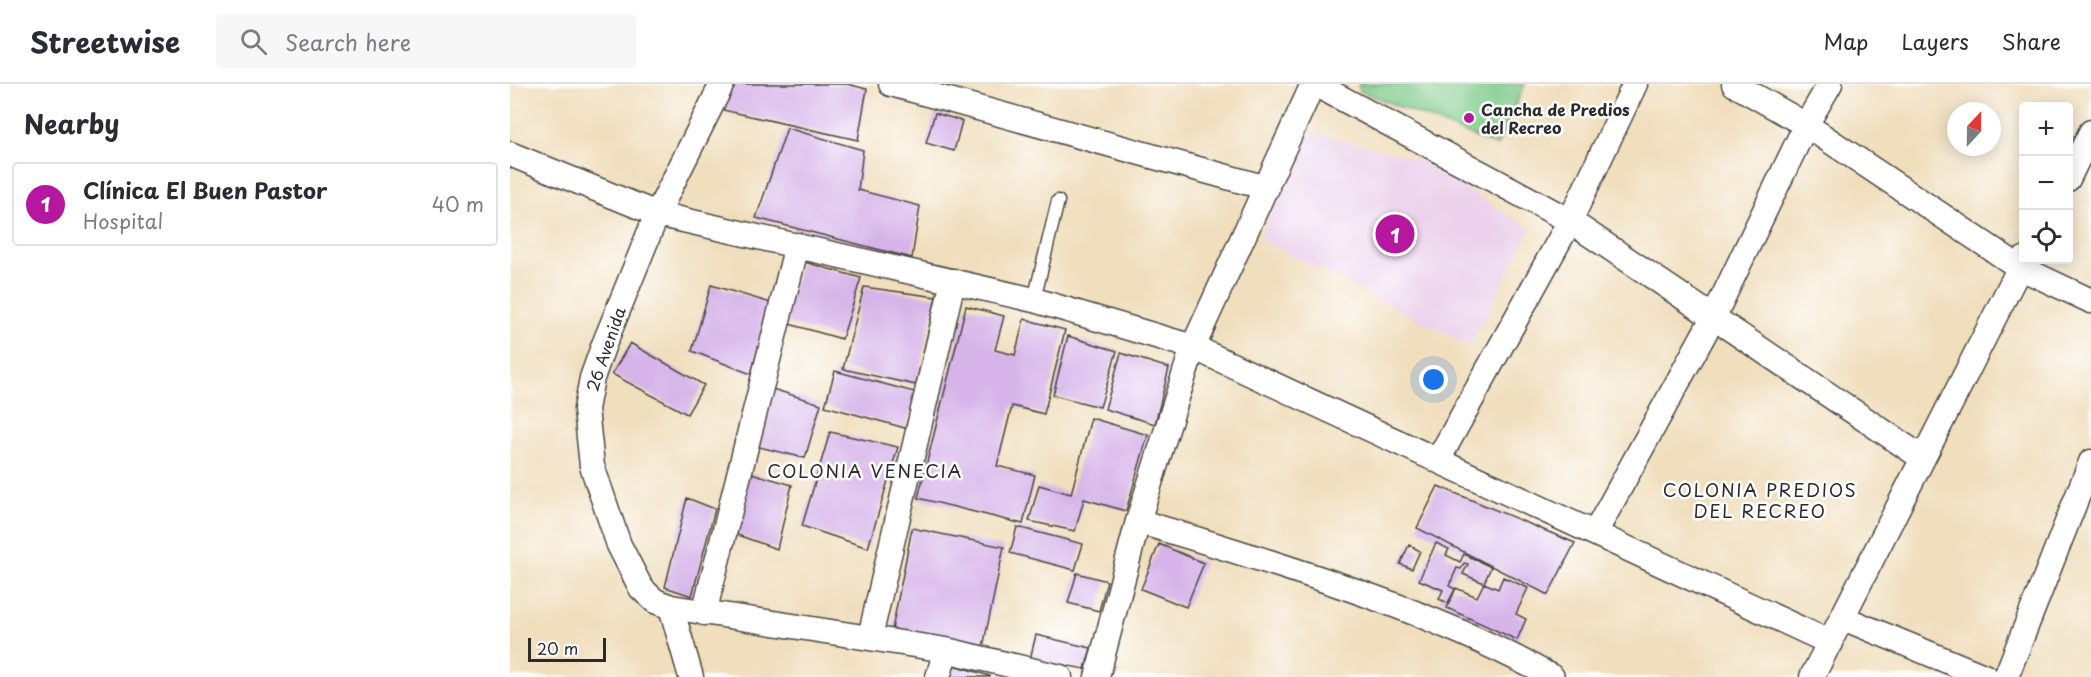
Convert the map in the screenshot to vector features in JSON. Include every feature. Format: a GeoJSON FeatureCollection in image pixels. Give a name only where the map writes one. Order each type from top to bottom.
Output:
{"type":"FeatureCollection","features":[{"type":"Feature","properties":{"kind":"street","name":"26 Avenida"},"geometry":{"type":"LineString","coordinates":[[722,84],[657,214],[592,378],[587,419],[592,466],[619,545],[641,588],[655,601],[671,607],[946,650],[1060,677]]}},
{"type":"Feature","properties":{"kind":"street"},"geometry":{"type":"LineString","coordinates":[[891,84],[1267,188]]}},
{"type":"Feature","properties":{"kind":"street"},"geometry":{"type":"LineString","coordinates":[[1097,677],[1138,521],[1193,347],[1314,84],[1570,221],[1921,457]]}},
{"type":"Feature","properties":{"kind":"street"},"geometry":{"type":"LineString","coordinates":[[1438,460],[1570,221],[1635,84]]}},
{"type":"Feature","properties":{"kind":"street"},"geometry":{"type":"LineString","coordinates":[[1734,84],[1806,125],[2019,262]]}},
{"type":"Feature","properties":{"kind":"street"},"geometry":{"type":"LineString","coordinates":[[1595,533],[1714,316],[1806,125],[1830,84]]}},
{"type":"Feature","properties":{"kind":"street"},"geometry":{"type":"LineString","coordinates":[[2079,172],[2091,132]]}},
{"type":"Feature","properties":{"kind":"street"},"geometry":{"type":"LineString","coordinates":[[510,154],[657,214],[1034,300],[1193,347],[1831,643]]}},
{"type":"Feature","properties":{"kind":"street"},"geometry":{"type":"LineString","coordinates":[[704,613],[796,245]]}},
{"type":"Feature","properties":{"kind":"street"},"geometry":{"type":"LineString","coordinates":[[1812,677],[1831,643],[1921,457],[2020,264]]}},
{"type":"Feature","properties":{"kind":"street"},"geometry":{"type":"LineString","coordinates":[[2023,264],[2091,301]]}},
{"type":"Feature","properties":{"kind":"street"},"geometry":{"type":"LineString","coordinates":[[870,637],[953,281]]}},
{"type":"Feature","properties":{"kind":"street"},"geometry":{"type":"LineString","coordinates":[[2006,677],[2091,462]]}},
{"type":"Feature","properties":{"kind":"street"},"geometry":{"type":"LineString","coordinates":[[1138,521],[1369,593],[1512,668],[1552,677]]}},
{"type":"Feature","properties":{"kind":"street"},"geometry":{"type":"LineString","coordinates":[[671,607],[691,677]]}},
{"type":"Feature","properties":{"kind":"street"},"geometry":{"type":"LineString","coordinates":[[1843,618],[1986,677]]}},
{"type":"Feature","properties":{"kind":"street"},"geometry":{"type":"LineString","coordinates":[[938,677],[946,650]]}},
{"type":"Feature","properties":{"kind":"lane"},"geometry":{"type":"LineString","coordinates":[[1034,300],[1058,201]]}},
{"type":"Feature","properties":{"kind":"shaded area"},"geometry":{"type":"Polygon","coordinates":[[[1305,130],[1420,160],[1531,229],[1470,346],[1260,239],[1305,130]]]}},
{"type":"Feature","properties":{"kind":"green space","name":"Cancha de Predios del Recreo"},"geometry":{"type":"Polygon","coordinates":[[[1358,84],[1525,84],[1497,146],[1360,91],[1358,84]]]}},
{"type":"Feature","properties":{"kind":"building"},"geometry":{"type":"Polygon","coordinates":[[[733,84],[847,84],[867,89],[858,140],[723,110],[733,84]]]}},
{"type":"Feature","properties":{"kind":"building"},"geometry":{"type":"Polygon","coordinates":[[[935,113],[962,121],[954,151],[926,143],[935,113]]]}},
{"type":"Feature","properties":{"kind":"building"},"geometry":{"type":"Polygon","coordinates":[[[787,128],[863,150],[858,190],[920,206],[912,258],[756,218],[787,128]]]}},
{"type":"Feature","properties":{"kind":"building"},"geometry":{"type":"Polygon","coordinates":[[[801,261],[861,278],[842,339],[782,322],[801,261]]]}},
{"type":"Feature","properties":{"kind":"building"},"geometry":{"type":"Polygon","coordinates":[[[711,285],[771,303],[751,374],[692,351],[711,285]]]}},
{"type":"Feature","properties":{"kind":"building"},"geometry":{"type":"Polygon","coordinates":[[[864,287],[936,297],[916,385],[843,369],[864,287]]]}},
{"type":"Feature","properties":{"kind":"building"},"geometry":{"type":"Polygon","coordinates":[[[966,306],[1004,316],[995,350],[1015,355],[1024,319],[1065,330],[1044,414],[1012,406],[997,466],[1035,475],[1023,524],[918,498],[966,306]]]}},
{"type":"Feature","properties":{"kind":"building"},"geometry":{"type":"Polygon","coordinates":[[[1068,336],[1117,351],[1100,407],[1053,395],[1068,336]]]}},
{"type":"Feature","properties":{"kind":"building"},"geometry":{"type":"Polygon","coordinates":[[[630,343],[704,385],[687,414],[612,374],[630,343]]]}},
{"type":"Feature","properties":{"kind":"building"},"geometry":{"type":"Polygon","coordinates":[[[1121,353],[1169,368],[1155,424],[1105,409],[1121,353]]]}},
{"type":"Feature","properties":{"kind":"building"},"geometry":{"type":"Polygon","coordinates":[[[835,371],[918,393],[905,428],[825,406],[835,371]]]}},
{"type":"Feature","properties":{"kind":"building"},"geometry":{"type":"Polygon","coordinates":[[[769,388],[821,404],[805,458],[751,445],[769,388]]]}},
{"type":"Feature","properties":{"kind":"building"},"geometry":{"type":"Polygon","coordinates":[[[1091,418],[1148,435],[1126,511],[1084,499],[1075,531],[1029,521],[1039,485],[1071,494],[1091,418]]]}},
{"type":"Feature","properties":{"kind":"building"},"geometry":{"type":"Polygon","coordinates":[[[830,432],[898,447],[868,548],[802,526],[830,432]]]}},
{"type":"Feature","properties":{"kind":"building"},"geometry":{"type":"Polygon","coordinates":[[[748,472],[792,485],[777,549],[732,533],[748,472]]]}},
{"type":"Feature","properties":{"kind":"building"},"geometry":{"type":"Polygon","coordinates":[[[1438,486],[1575,543],[1548,595],[1417,528],[1438,486]]]}},
{"type":"Feature","properties":{"kind":"building"},"geometry":{"type":"Polygon","coordinates":[[[687,498],[715,509],[692,596],[665,587],[687,498]]]}},
{"type":"Feature","properties":{"kind":"building"},"geometry":{"type":"Polygon","coordinates":[[[1017,527],[1083,544],[1075,570],[1010,553],[1017,527]]]}},
{"type":"Feature","properties":{"kind":"building"},"geometry":{"type":"Polygon","coordinates":[[[912,528],[1004,547],[982,652],[890,640],[912,528]]]}},
{"type":"Feature","properties":{"kind":"building"},"geometry":{"type":"Polygon","coordinates":[[[1436,543],[1449,549],[1446,555],[1460,562],[1464,554],[1491,567],[1484,583],[1463,574],[1468,564],[1464,563],[1461,569],[1457,568],[1449,586],[1455,589],[1448,603],[1439,599],[1443,590],[1419,580],[1436,543]]]}},
{"type":"Feature","properties":{"kind":"building"},"geometry":{"type":"Polygon","coordinates":[[[1159,544],[1204,563],[1186,607],[1141,589],[1159,544]]]}},
{"type":"Feature","properties":{"kind":"building"},"geometry":{"type":"Polygon","coordinates":[[[1409,545],[1420,551],[1412,569],[1400,564],[1409,545]]]}},
{"type":"Feature","properties":{"kind":"building"},"geometry":{"type":"Polygon","coordinates":[[[1077,573],[1107,581],[1099,611],[1068,603],[1077,573]]]}},
{"type":"Feature","properties":{"kind":"building"},"geometry":{"type":"Polygon","coordinates":[[[1503,577],[1528,588],[1516,614],[1526,619],[1517,640],[1447,608],[1456,588],[1477,597],[1484,583],[1498,589],[1503,577]]]}},
{"type":"Feature","properties":{"kind":"building"},"geometry":{"type":"Polygon","coordinates":[[[1036,635],[1091,648],[1085,669],[1030,659],[1036,635]]]}},
{"type":"Feature","properties":{"kind":"building"},"geometry":{"type":"Polygon","coordinates":[[[953,665],[990,676],[990,677],[949,677],[953,665]]]}},
{"type":"Feature","properties":{"kind":"place","name":"Cancha de Predios del Recreo"},"geometry":{"type":"Point","coordinates":[1469,118]}},
{"type":"Feature","properties":{"kind":"place","name":"Clínica El Buen Pastor"},"geometry":{"type":"Point","coordinates":[1395,234]}},
{"type":"Feature","properties":{"kind":"district","name":"COLONIA VENECIA"},"geometry":{"type":"Point","coordinates":[865,470]}},
{"type":"Feature","properties":{"kind":"district","name":"COLONIA PREDIOS DEL RECREO"},"geometry":{"type":"Point","coordinates":[1760,499]}}]}
